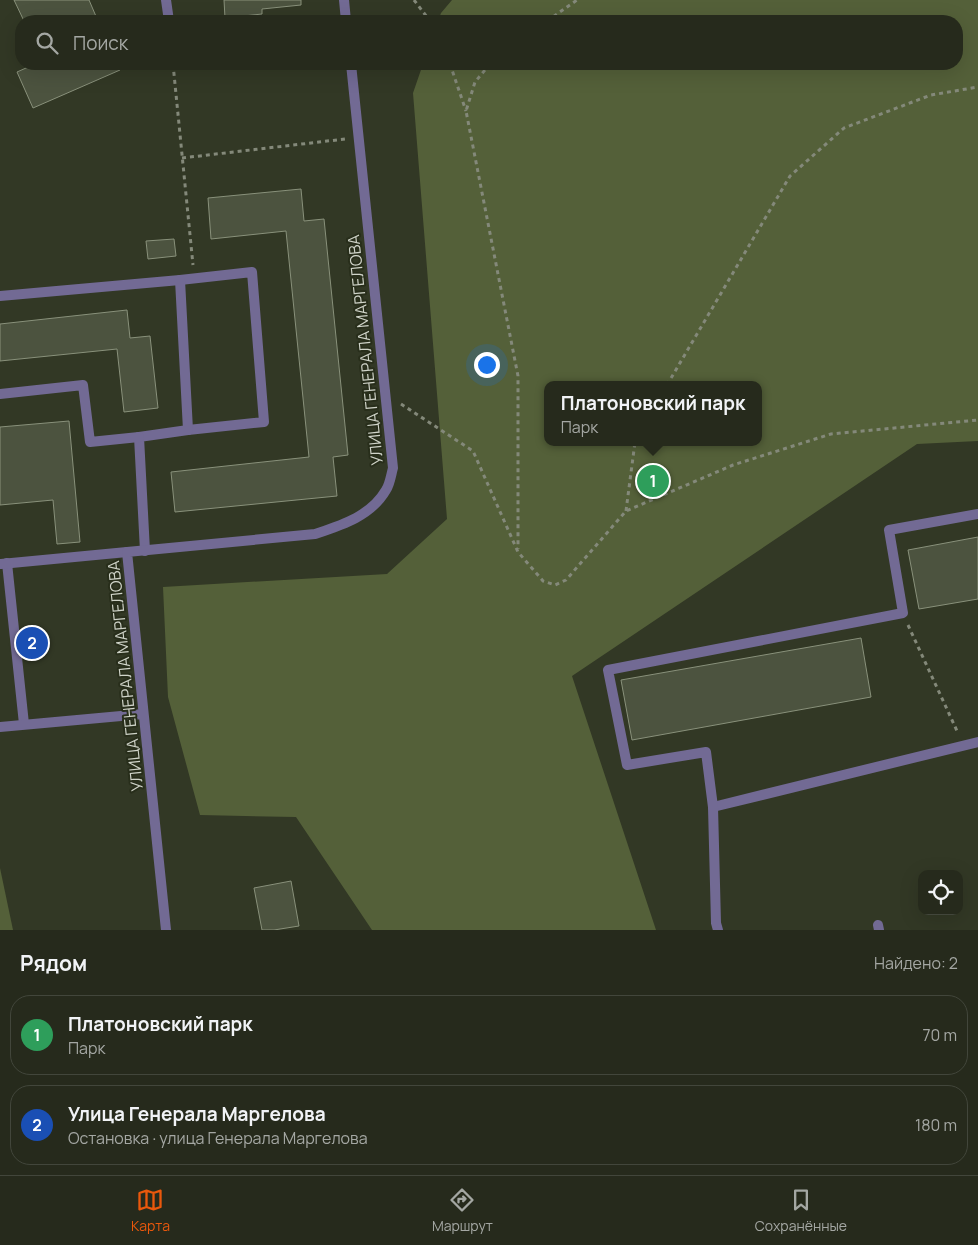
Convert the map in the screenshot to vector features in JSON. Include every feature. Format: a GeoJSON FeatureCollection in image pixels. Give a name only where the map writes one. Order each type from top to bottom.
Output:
{"type":"FeatureCollection","features":[{"type":"Feature","properties":{"kind":"street"},"geometry":{"type":"LineString","coordinates":[[166,0],[168,15]]}},
{"type":"Feature","properties":{"kind":"street"},"geometry":{"type":"LineString","coordinates":[[344,0],[345,15]]}},
{"type":"Feature","properties":{"kind":"street","name":"УЛИЦА ГЕНЕРАЛА МАРГЕЛОВА"},"geometry":{"type":"LineString","coordinates":[[166,930],[127,552],[315,534],[344,524],[371,509],[387,489],[393,468],[352,70]]}},
{"type":"Feature","properties":{"kind":"street"},"geometry":{"type":"LineString","coordinates":[[0,296],[252,272],[264,422],[90,442],[83,385],[0,394]]}},
{"type":"Feature","properties":{"kind":"street"},"geometry":{"type":"LineString","coordinates":[[180,280],[188,430]]}},
{"type":"Feature","properties":{"kind":"street"},"geometry":{"type":"LineString","coordinates":[[139,437],[145,551]]}},
{"type":"Feature","properties":{"kind":"street"},"geometry":{"type":"LineString","coordinates":[[718,930],[716,923],[713,807],[706,752],[626,766],[608,670],[902,613],[889,530],[978,514]]}},
{"type":"Feature","properties":{"kind":"street"},"geometry":{"type":"LineString","coordinates":[[24,724],[3,563],[127,552]]}},
{"type":"Feature","properties":{"kind":"street"},"geometry":{"type":"LineString","coordinates":[[0,727],[144,714]]}},
{"type":"Feature","properties":{"kind":"street"},"geometry":{"type":"LineString","coordinates":[[713,807],[978,742]]}},
{"type":"Feature","properties":{"kind":"path"},"geometry":{"type":"LineString","coordinates":[[414,0],[425,15]]}},
{"type":"Feature","properties":{"kind":"path"},"geometry":{"type":"LineString","coordinates":[[555,15],[577,0]]}},
{"type":"Feature","properties":{"kind":"path"},"geometry":{"type":"LineString","coordinates":[[174,70],[194,278]]}},
{"type":"Feature","properties":{"kind":"path"},"geometry":{"type":"LineString","coordinates":[[452,70],[466,111],[518,376],[518,552]]}},
{"type":"Feature","properties":{"kind":"path"},"geometry":{"type":"LineString","coordinates":[[466,111],[475,82],[485,70]]}},
{"type":"Feature","properties":{"kind":"path"},"geometry":{"type":"LineString","coordinates":[[669,381],[790,176],[844,128],[931,95],[978,87]]}},
{"type":"Feature","properties":{"kind":"path"},"geometry":{"type":"LineString","coordinates":[[182,158],[358,137]]}},
{"type":"Feature","properties":{"kind":"path"},"geometry":{"type":"LineString","coordinates":[[386,401],[396,400],[473,451],[518,552],[543,582],[555,585],[566,580],[626,511],[733,465],[831,434],[978,420]]}},
{"type":"Feature","properties":{"kind":"path"},"geometry":{"type":"LineString","coordinates":[[626,511],[634,446]]}},
{"type":"Feature","properties":{"kind":"path"},"geometry":{"type":"LineString","coordinates":[[902,613],[964,745]]}},
{"type":"Feature","properties":{"kind":"green space"},"geometry":{"type":"Polygon","coordinates":[[[452,0],[978,0],[978,441],[917,444],[572,676],[656,930],[372,930],[296,817],[200,815],[168,697],[163,587],[387,574],[447,519],[413,93],[421,70],[963,70],[963,15],[440,15],[452,0]]]}},
{"type":"Feature","properties":{"kind":"green space"},"geometry":{"type":"Polygon","coordinates":[[[0,868],[13,930],[0,930],[0,868]]]}},
{"type":"Feature","properties":{"kind":"building"},"geometry":{"type":"Polygon","coordinates":[[[14,0],[89,0],[95,15],[21,15],[14,0]]]}},
{"type":"Feature","properties":{"kind":"building"},"geometry":{"type":"Polygon","coordinates":[[[224,0],[301,0],[301,5],[262,9],[262,14],[225,15],[224,0]]]}},
{"type":"Feature","properties":{"kind":"building"},"geometry":{"type":"Polygon","coordinates":[[[22,70],[120,70],[33,108],[17,72],[22,70]]]}},
{"type":"Feature","properties":{"kind":"building"},"geometry":{"type":"Polygon","coordinates":[[[301,189],[304,221],[324,219],[348,455],[333,457],[337,496],[175,512],[171,472],[309,457],[286,231],[211,239],[208,198],[301,189]]]}},
{"type":"Feature","properties":{"kind":"building"},"geometry":{"type":"Polygon","coordinates":[[[174,239],[176,256],[148,259],[146,241],[174,239]]]}},
{"type":"Feature","properties":{"kind":"building"},"geometry":{"type":"Polygon","coordinates":[[[127,310],[130,338],[150,336],[158,408],[124,412],[117,349],[0,361],[0,324],[127,310]]]}},
{"type":"Feature","properties":{"kind":"building"},"geometry":{"type":"Polygon","coordinates":[[[69,421],[80,542],[57,544],[53,500],[0,505],[0,427],[69,421]]]}},
{"type":"Feature","properties":{"kind":"building"},"geometry":{"type":"Polygon","coordinates":[[[978,537],[978,599],[919,609],[908,550],[978,537]]]}},
{"type":"Feature","properties":{"kind":"building"},"geometry":{"type":"Polygon","coordinates":[[[861,638],[871,697],[632,740],[621,680],[861,638]]]}},
{"type":"Feature","properties":{"kind":"building"},"geometry":{"type":"Polygon","coordinates":[[[291,881],[299,926],[262,930],[254,888],[291,881]]]}},
{"type":"Feature","properties":{"kind":"place","name":"Платоновский парк"},"geometry":{"type":"Point","coordinates":[653,481]}},
{"type":"Feature","properties":{"kind":"place","name":"Улица Генерала Маргелова"},"geometry":{"type":"Point","coordinates":[32,643]}}]}
